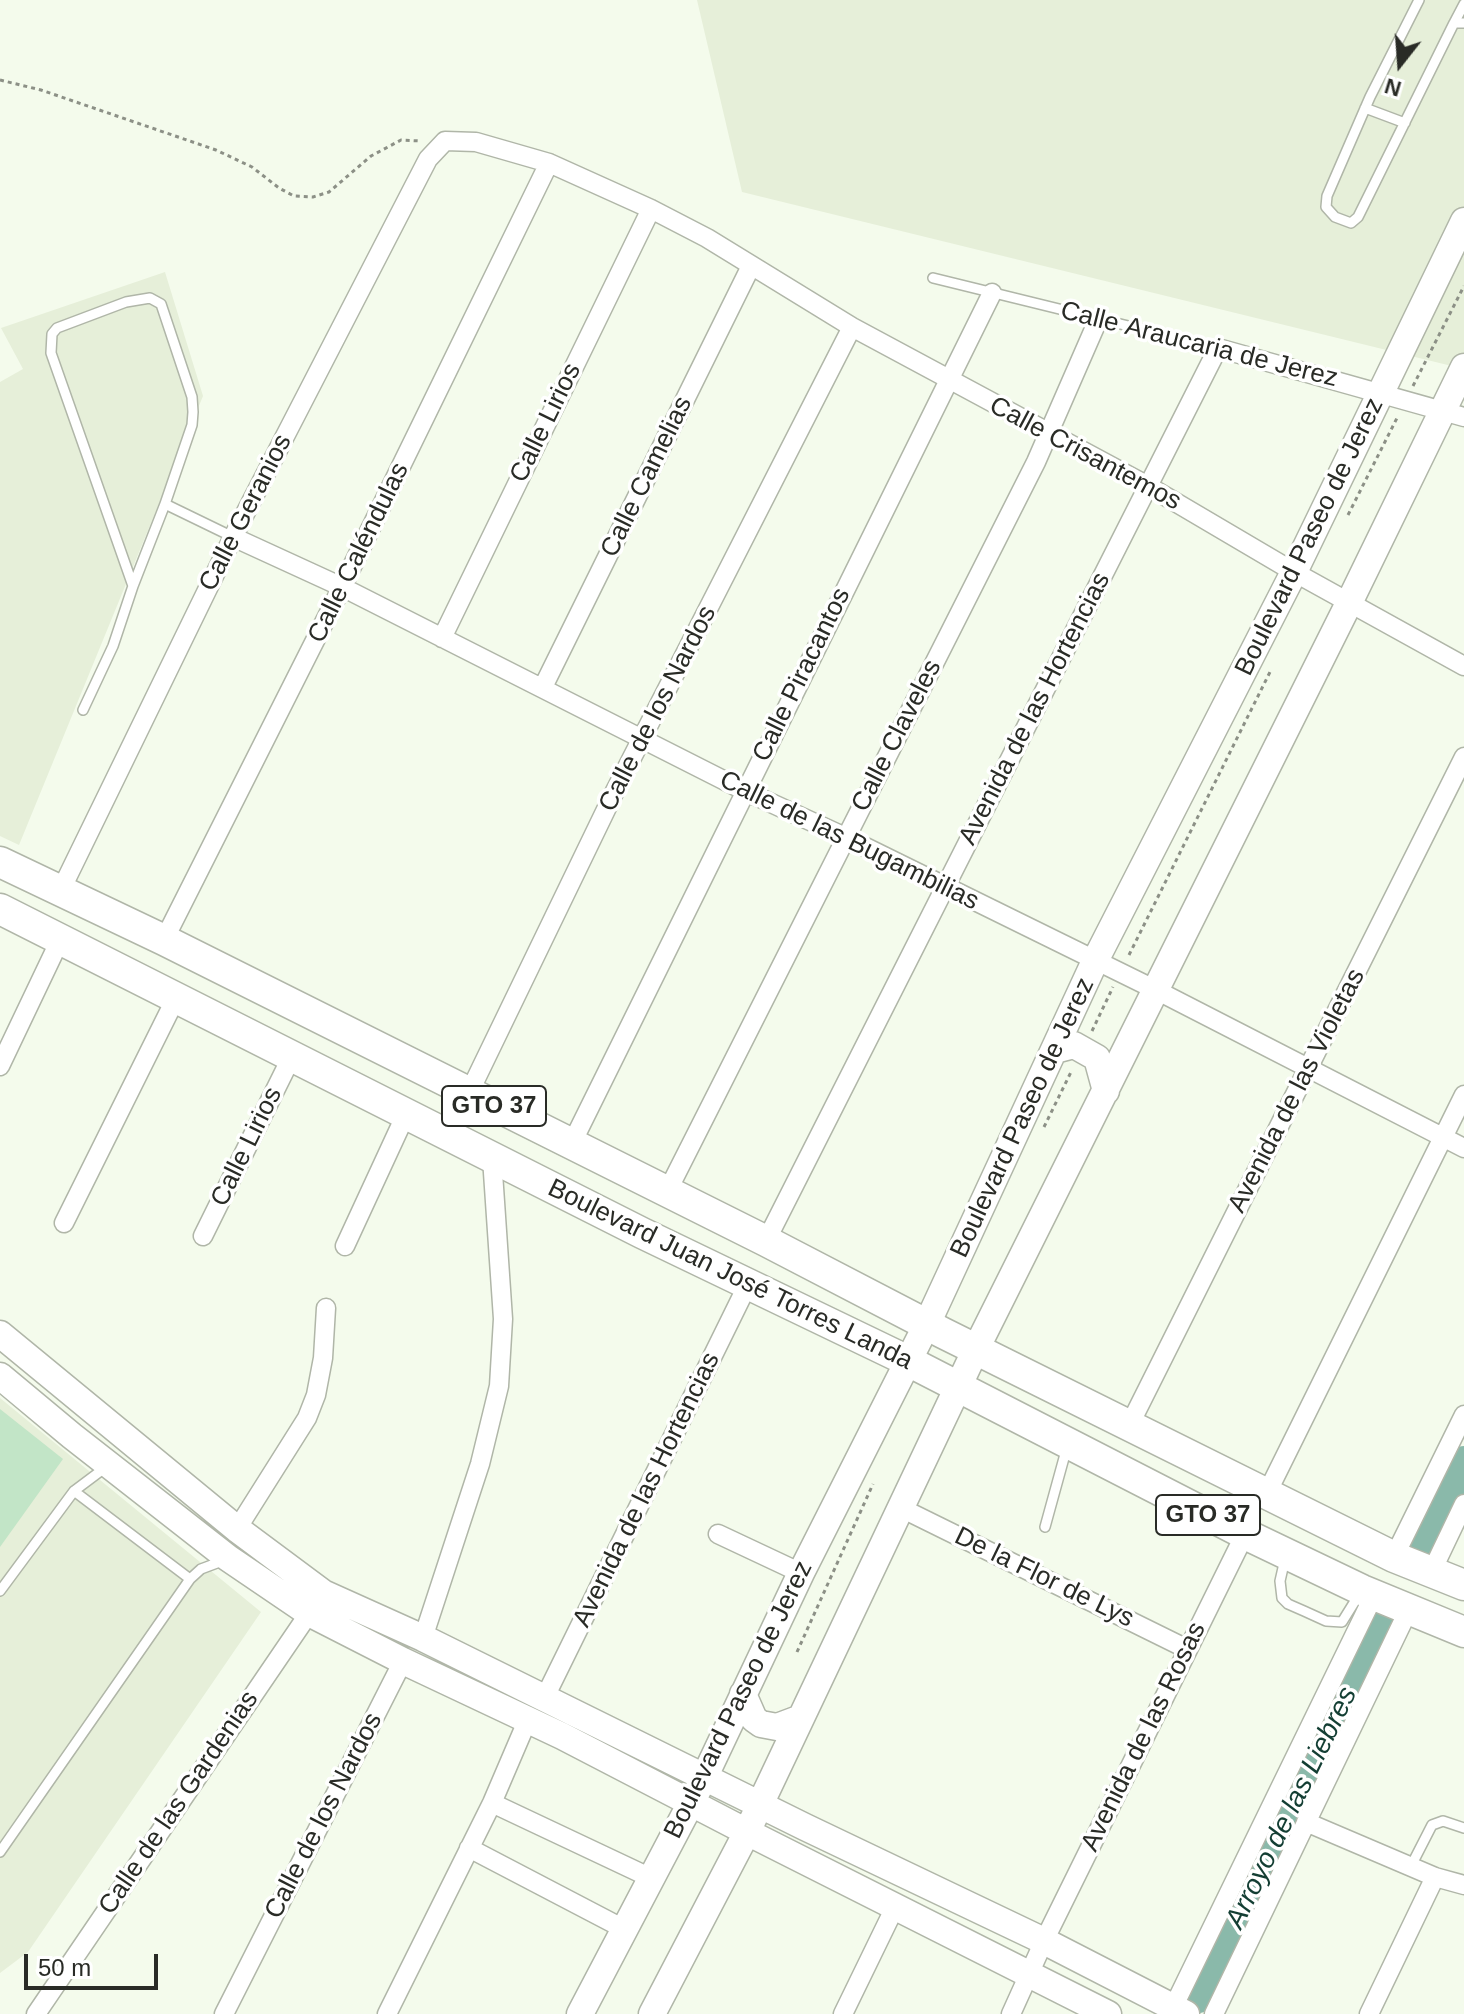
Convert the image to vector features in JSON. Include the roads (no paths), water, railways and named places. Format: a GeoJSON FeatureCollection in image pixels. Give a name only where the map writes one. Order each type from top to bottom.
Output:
{"type":"FeatureCollection","features":[{"type":"Feature","properties":{"kind":"main road","name":"Boulevard Paseo de Jerez"},"geometry":{"type":"LineString","coordinates":[[580,2014],[704,1778],[801,1573],[927,1324],[1095,961],[1294,572],[1464,221]]}},
{"type":"Feature","properties":{"kind":"main road"},"geometry":{"type":"LineString","coordinates":[[652,2014],[747,1832],[976,1349],[1349,603],[1454,414],[1464,367]]}},
{"type":"Feature","properties":{"kind":"main road","name":"Boulevard Juan José Torres Landa"},"geometry":{"type":"LineString","coordinates":[[0,862],[164,940],[1394,1557],[1464,1585]]}},
{"type":"Feature","properties":{"kind":"main road","name":"Boulevard Juan José Torres Landa"},"geometry":{"type":"LineString","coordinates":[[0,911],[492,1158],[908,1361],[1245,1534],[1368,1593],[1464,1632]]}},
{"type":"Feature","properties":{"kind":"main road"},"geometry":{"type":"LineString","coordinates":[[1055,1050],[1074,1045],[1097,1058],[1106,1091]]}},
{"type":"Feature","properties":{"kind":"main road"},"geometry":{"type":"LineString","coordinates":[[0,1334],[237,1529],[316,1603],[423,1638],[704,1778],[1044,1941],[1176,2012]]}},
{"type":"Feature","properties":{"kind":"main road"},"geometry":{"type":"LineString","coordinates":[[0,1376],[228,1558],[316,1603],[403,1661],[528,1719],[1108,2014]]}},
{"type":"Feature","properties":{"kind":"main road"},"geometry":{"type":"LineString","coordinates":[[109,1465],[128,1454],[156,1462]]}},
{"type":"Feature","properties":{"kind":"main road"},"geometry":{"type":"LineString","coordinates":[[743,1694],[754,1719],[761,1724],[777,1727],[801,1718]]}},
{"type":"Feature","properties":{"kind":"street","name":"Calle Geranios"},"geometry":{"type":"LineString","coordinates":[[60,892],[233,537],[428,159],[445,141],[476,142],[549,163]]}},
{"type":"Feature","properties":{"kind":"street"},"geometry":{"type":"LineString","coordinates":[[549,163],[651,209]]}},
{"type":"Feature","properties":{"kind":"street","name":"Calle Caléndulas"},"geometry":{"type":"LineString","coordinates":[[164,940],[342,587],[549,163]]}},
{"type":"Feature","properties":{"kind":"street","name":"Calle Crisantemos"},"geometry":{"type":"LineString","coordinates":[[651,209],[707,238],[852,327],[1148,486],[1294,572],[1464,666]]}},
{"type":"Feature","properties":{"kind":"street","name":"Calle Lirios"},"geometry":{"type":"LineString","coordinates":[[442,638],[651,209]]}},
{"type":"Feature","properties":{"kind":"street","name":"Calle Camelias"},"geometry":{"type":"LineString","coordinates":[[543,687],[751,266]]}},
{"type":"Feature","properties":{"kind":"street","name":"Calle Piracantos"},"geometry":{"type":"LineString","coordinates":[[571,1145],[992,293]]}},
{"type":"Feature","properties":{"kind":"street","name":"Calle Claveles"},"geometry":{"type":"LineString","coordinates":[[667,1192],[1050,434],[1098,320]]}},
{"type":"Feature","properties":{"kind":"street","name":"Calle de los Nardos"},"geometry":{"type":"LineString","coordinates":[[469,1093],[596,828],[852,327]]}},
{"type":"Feature","properties":{"kind":"street","name":"Calle Araucaria de Jerez"},"geometry":{"type":"LineString","coordinates":[[1218,348],[1454,414]]}},
{"type":"Feature","properties":{"kind":"street","name":"Avenida de las Hortencias"},"geometry":{"type":"LineString","coordinates":[[766,1241],[1218,348]]}},
{"type":"Feature","properties":{"kind":"street","name":"Calle de las Bugambilias"},"geometry":{"type":"LineString","coordinates":[[233,537],[342,587],[745,791],[1156,990],[1464,1148]]}},
{"type":"Feature","properties":{"kind":"street","name":"Avenida de las Violetas"},"geometry":{"type":"LineString","coordinates":[[1129,1426],[1464,757]]}},
{"type":"Feature","properties":{"kind":"street"},"geometry":{"type":"LineString","coordinates":[[0,1066],[60,940]]}},
{"type":"Feature","properties":{"kind":"street"},"geometry":{"type":"LineString","coordinates":[[64,1223],[175,1000]]}},
{"type":"Feature","properties":{"kind":"street","name":"Calle Lirios"},"geometry":{"type":"LineString","coordinates":[[203,1236],[291,1058]]}},
{"type":"Feature","properties":{"kind":"street"},"geometry":{"type":"LineString","coordinates":[[1267,1493],[1464,1095]]}},
{"type":"Feature","properties":{"kind":"street"},"geometry":{"type":"LineString","coordinates":[[345,1246],[406,1114]]}},
{"type":"Feature","properties":{"kind":"street"},"geometry":{"type":"LineString","coordinates":[[423,1638],[480,1464],[499,1386],[503,1319],[492,1158]]}},
{"type":"Feature","properties":{"kind":"street","name":"Avenida de las Hortencias"},"geometry":{"type":"LineString","coordinates":[[545,1697],[749,1282]]}},
{"type":"Feature","properties":{"kind":"street"},"geometry":{"type":"LineString","coordinates":[[237,1529],[307,1418],[316,1395],[323,1358],[326,1308]]}},
{"type":"Feature","properties":{"kind":"street"},"geometry":{"type":"LineString","coordinates":[[1394,1557],[1464,1415]]}},
{"type":"Feature","properties":{"kind":"street"},"geometry":{"type":"LineString","coordinates":[[1431,1573],[1464,1504]]}},
{"type":"Feature","properties":{"kind":"street","name":"De la Flor de Lys"},"geometry":{"type":"LineString","coordinates":[[901,1508],[1187,1649]]}},
{"type":"Feature","properties":{"kind":"street"},"geometry":{"type":"LineString","coordinates":[[718,1534],[801,1573]]}},
{"type":"Feature","properties":{"kind":"street","name":"Avenida de las Rosas"},"geometry":{"type":"LineString","coordinates":[[1011,2014],[1245,1534]]}},
{"type":"Feature","properties":{"kind":"street"},"geometry":{"type":"LineString","coordinates":[[1176,2012],[1368,1593]]}},
{"type":"Feature","properties":{"kind":"street","name":"Calle de las Gardenias"},"geometry":{"type":"LineString","coordinates":[[36,2014],[316,1603]]}},
{"type":"Feature","properties":{"kind":"street"},"geometry":{"type":"LineString","coordinates":[[1214,2014],[1409,1609]]}},
{"type":"Feature","properties":{"kind":"street","name":"Calle de los Nardos"},"geometry":{"type":"LineString","coordinates":[[224,2014],[403,1661]]}},
{"type":"Feature","properties":{"kind":"street"},"geometry":{"type":"LineString","coordinates":[[387,2014],[492,1803],[528,1719]]}},
{"type":"Feature","properties":{"kind":"street"},"geometry":{"type":"LineString","coordinates":[[492,1803],[651,1878]]}},
{"type":"Feature","properties":{"kind":"street"},"geometry":{"type":"LineString","coordinates":[[1306,1822],[1435,1877],[1464,1885]]}},
{"type":"Feature","properties":{"kind":"street"},"geometry":{"type":"LineString","coordinates":[[469,1848],[624,1929]]}},
{"type":"Feature","properties":{"kind":"street"},"geometry":{"type":"LineString","coordinates":[[1369,2014],[1435,1877]]}},
{"type":"Feature","properties":{"kind":"street"},"geometry":{"type":"LineString","coordinates":[[843,2014],[896,1905]]}},
{"type":"Feature","properties":{"kind":"lane"},"geometry":{"type":"LineString","coordinates":[[1419,0],[1365,108],[1327,196],[1326,207],[1335,217],[1351,223],[1358,217],[1459,23],[1464,4]]}},
{"type":"Feature","properties":{"kind":"lane"},"geometry":{"type":"LineString","coordinates":[[1365,108],[1405,123]]}},
{"type":"Feature","properties":{"kind":"lane","name":"Calle Araucaria de Jerez"},"geometry":{"type":"LineString","coordinates":[[933,278],[1218,348]]}},
{"type":"Feature","properties":{"kind":"lane"},"geometry":{"type":"LineString","coordinates":[[83,710],[113,646],[192,425],[192,397],[164,308],[156,300],[141,298],[67,323],[52,334],[50,343],[133,586]]}},
{"type":"Feature","properties":{"kind":"lane"},"geometry":{"type":"LineString","coordinates":[[165,504],[233,537]]}},
{"type":"Feature","properties":{"kind":"lane"},"geometry":{"type":"LineString","coordinates":[[1045,1527],[1068,1444]]}},
{"type":"Feature","properties":{"kind":"lane"},"geometry":{"type":"LineString","coordinates":[[0,1591],[74,1491],[109,1465]]}},
{"type":"Feature","properties":{"kind":"lane"},"geometry":{"type":"LineString","coordinates":[[74,1491],[190,1579]]}},
{"type":"Feature","properties":{"kind":"lane"},"geometry":{"type":"LineString","coordinates":[[1286,1554],[1279,1590],[1288,1604],[1326,1621],[1342,1622],[1368,1593]]}},
{"type":"Feature","properties":{"kind":"lane"},"geometry":{"type":"LineString","coordinates":[[0,1852],[190,1579],[201,1569],[228,1558]]}},
{"type":"Feature","properties":{"kind":"lane"},"geometry":{"type":"LineString","coordinates":[[1411,1866],[1432,1825],[1443,1821],[1464,1828]]}},
{"type":"Feature","properties":{"kind":"waterway","name":"Arroyo de las Liebres"},"geometry":{"type":"LineString","coordinates":[[1421,1548],[1464,1462]]}},
{"type":"Feature","properties":{"kind":"waterway","name":"Arroyo de las Liebres"},"geometry":{"type":"LineString","coordinates":[[1198,1997],[1386,1620]]}}]}
